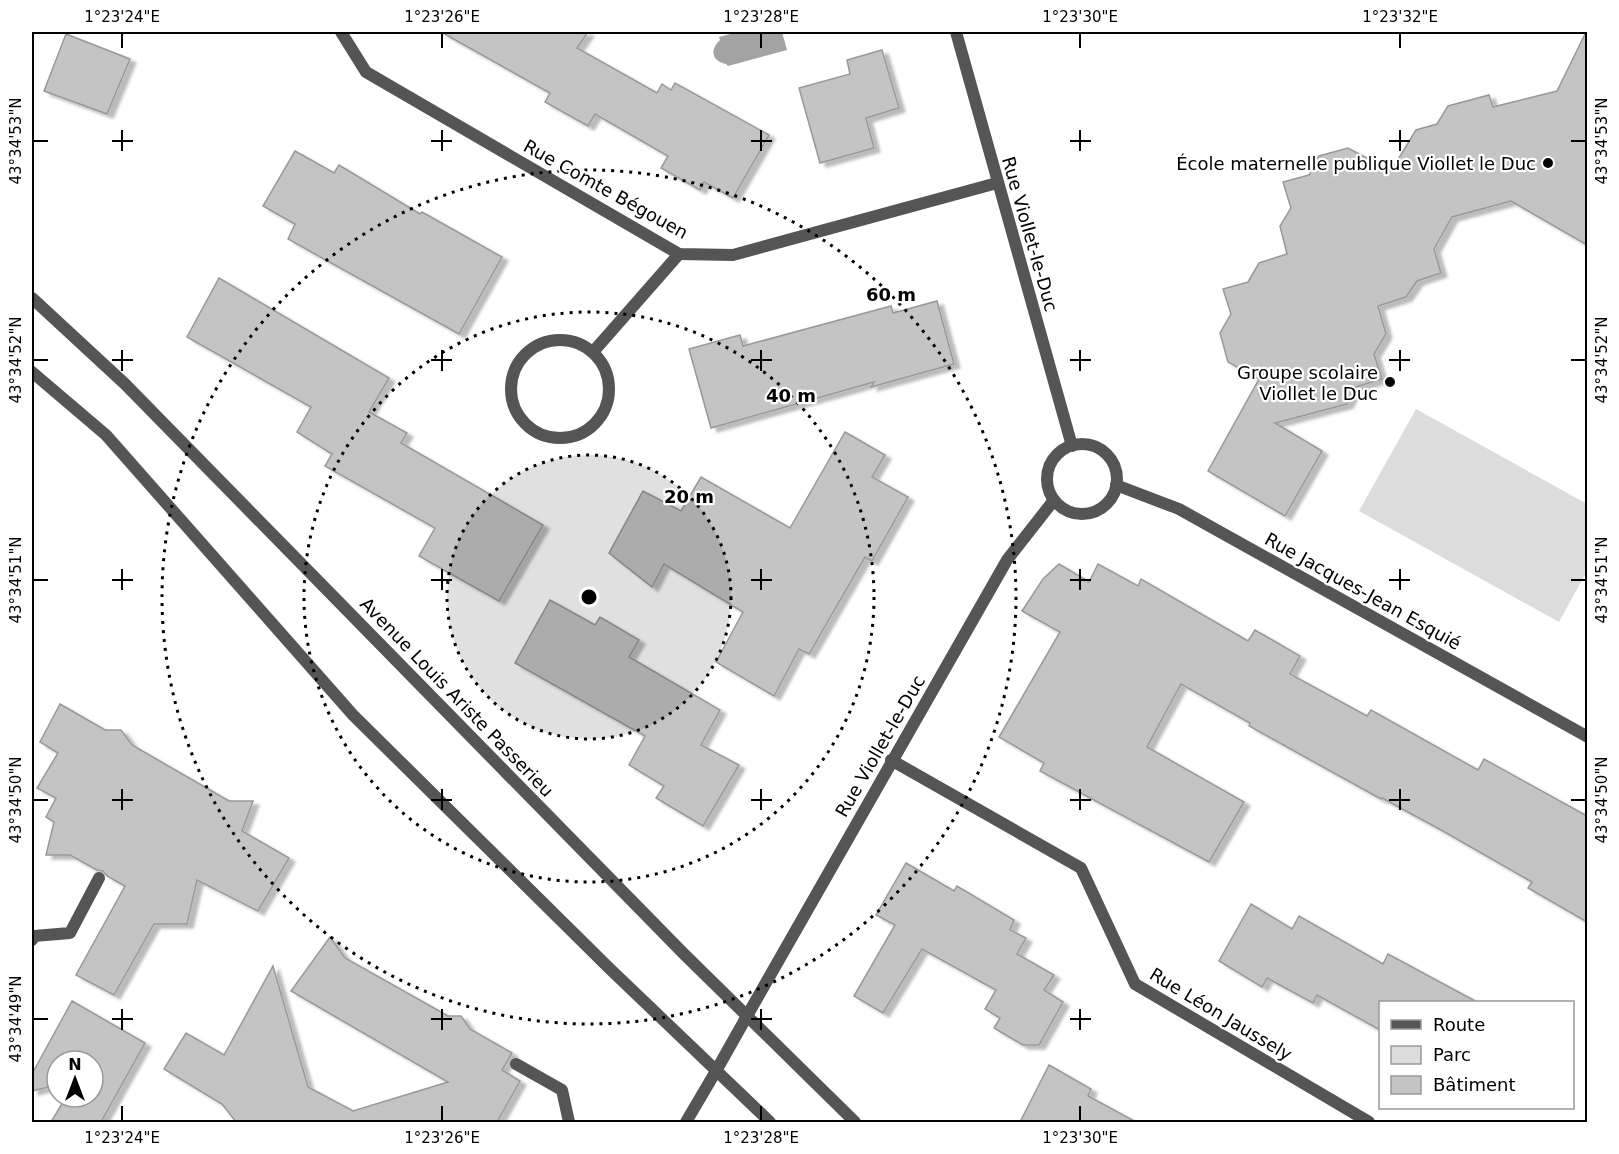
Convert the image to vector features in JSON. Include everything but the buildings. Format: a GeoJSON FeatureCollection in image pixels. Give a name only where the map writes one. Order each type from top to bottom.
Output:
{"type":"FeatureCollection","features":[{"type":"Feature","properties":{"kind":"street","name":"Rue Comte Bégouen"},"geometry":{"type":"LineString","coordinates":[[341,32],[366,72],[679,254],[733,255],[997,183]]}},
{"type":"Feature","properties":{"kind":"street","name":"Rue Viollet-le-Duc"},"geometry":{"type":"LineString","coordinates":[[956,32],[1072,446]]}},
{"type":"Feature","properties":{"kind":"street"},"geometry":{"type":"LineString","coordinates":[[592,352],[679,254]]}},
{"type":"Feature","properties":{"kind":"street","name":"Avenue Louis Ariste Passerieu"},"geometry":{"type":"LineString","coordinates":[[32,298],[134,393],[683,953],[855,1122]]}},
{"type":"Feature","properties":{"kind":"street"},"geometry":{"type":"LineString","coordinates":[[552,341],[574,341],[592,352],[606,370],[610,389],[602,416],[591,428],[571,437],[551,437],[535,432],[517,413],[512,401],[512,378],[517,364],[532,348],[552,341]]}},
{"type":"Feature","properties":{"kind":"street"},"geometry":{"type":"LineString","coordinates":[[32,372],[106,435],[353,715],[770,1122]]}},
{"type":"Feature","properties":{"kind":"street"},"geometry":{"type":"LineString","coordinates":[[1089,445],[1105,453],[1114,467],[1116,484],[1114,492],[1104,506],[1090,513],[1074,513],[1059,506],[1053,500],[1048,489],[1048,468],[1053,458],[1062,450],[1072,446],[1089,445]]}},
{"type":"Feature","properties":{"kind":"street","name":"Rue Jacques-Jean Esquié"},"geometry":{"type":"LineString","coordinates":[[1116,484],[1179,509],[1587,737]]}},
{"type":"Feature","properties":{"kind":"street","name":"Rue Viollet-le-Duc"},"geometry":{"type":"LineString","coordinates":[[686,1122],[1007,560],[1053,500]]}},
{"type":"Feature","properties":{"kind":"street","name":"Rue Léon Jaussely"},"geometry":{"type":"LineString","coordinates":[[891,760],[1081,868],[1135,984],[1369,1122]]}},
{"type":"Feature","properties":{"kind":"street"},"geometry":{"type":"LineString","coordinates":[[32,940],[34,936],[70,933],[99,878]]}},
{"type":"Feature","properties":{"kind":"street"},"geometry":{"type":"LineString","coordinates":[[516,1064],[561,1090],[569,1122]]}},
{"type":"Feature","properties":{"kind":"green space"},"geometry":{"type":"Polygon","coordinates":[[[1416,409],[1587,504],[1587,571],[1559,622],[1359,511],[1416,409]]]}},
{"type":"Feature","properties":{"kind":"shaded area"},"geometry":{"type":"Polygon","coordinates":[[[738,32],[782,32],[787,50],[728,66],[715,58],[713,51],[720,40],[719,37],[738,32]]]}},
{"type":"Feature","properties":{"kind":"place","name":"École maternelle publique Viollet le Duc"},"geometry":{"type":"Point","coordinates":[1548,163]}},
{"type":"Feature","properties":{"kind":"place","name":"Groupe scolaire Viollet le Duc"},"geometry":{"type":"Point","coordinates":[1390,382]}}]}
